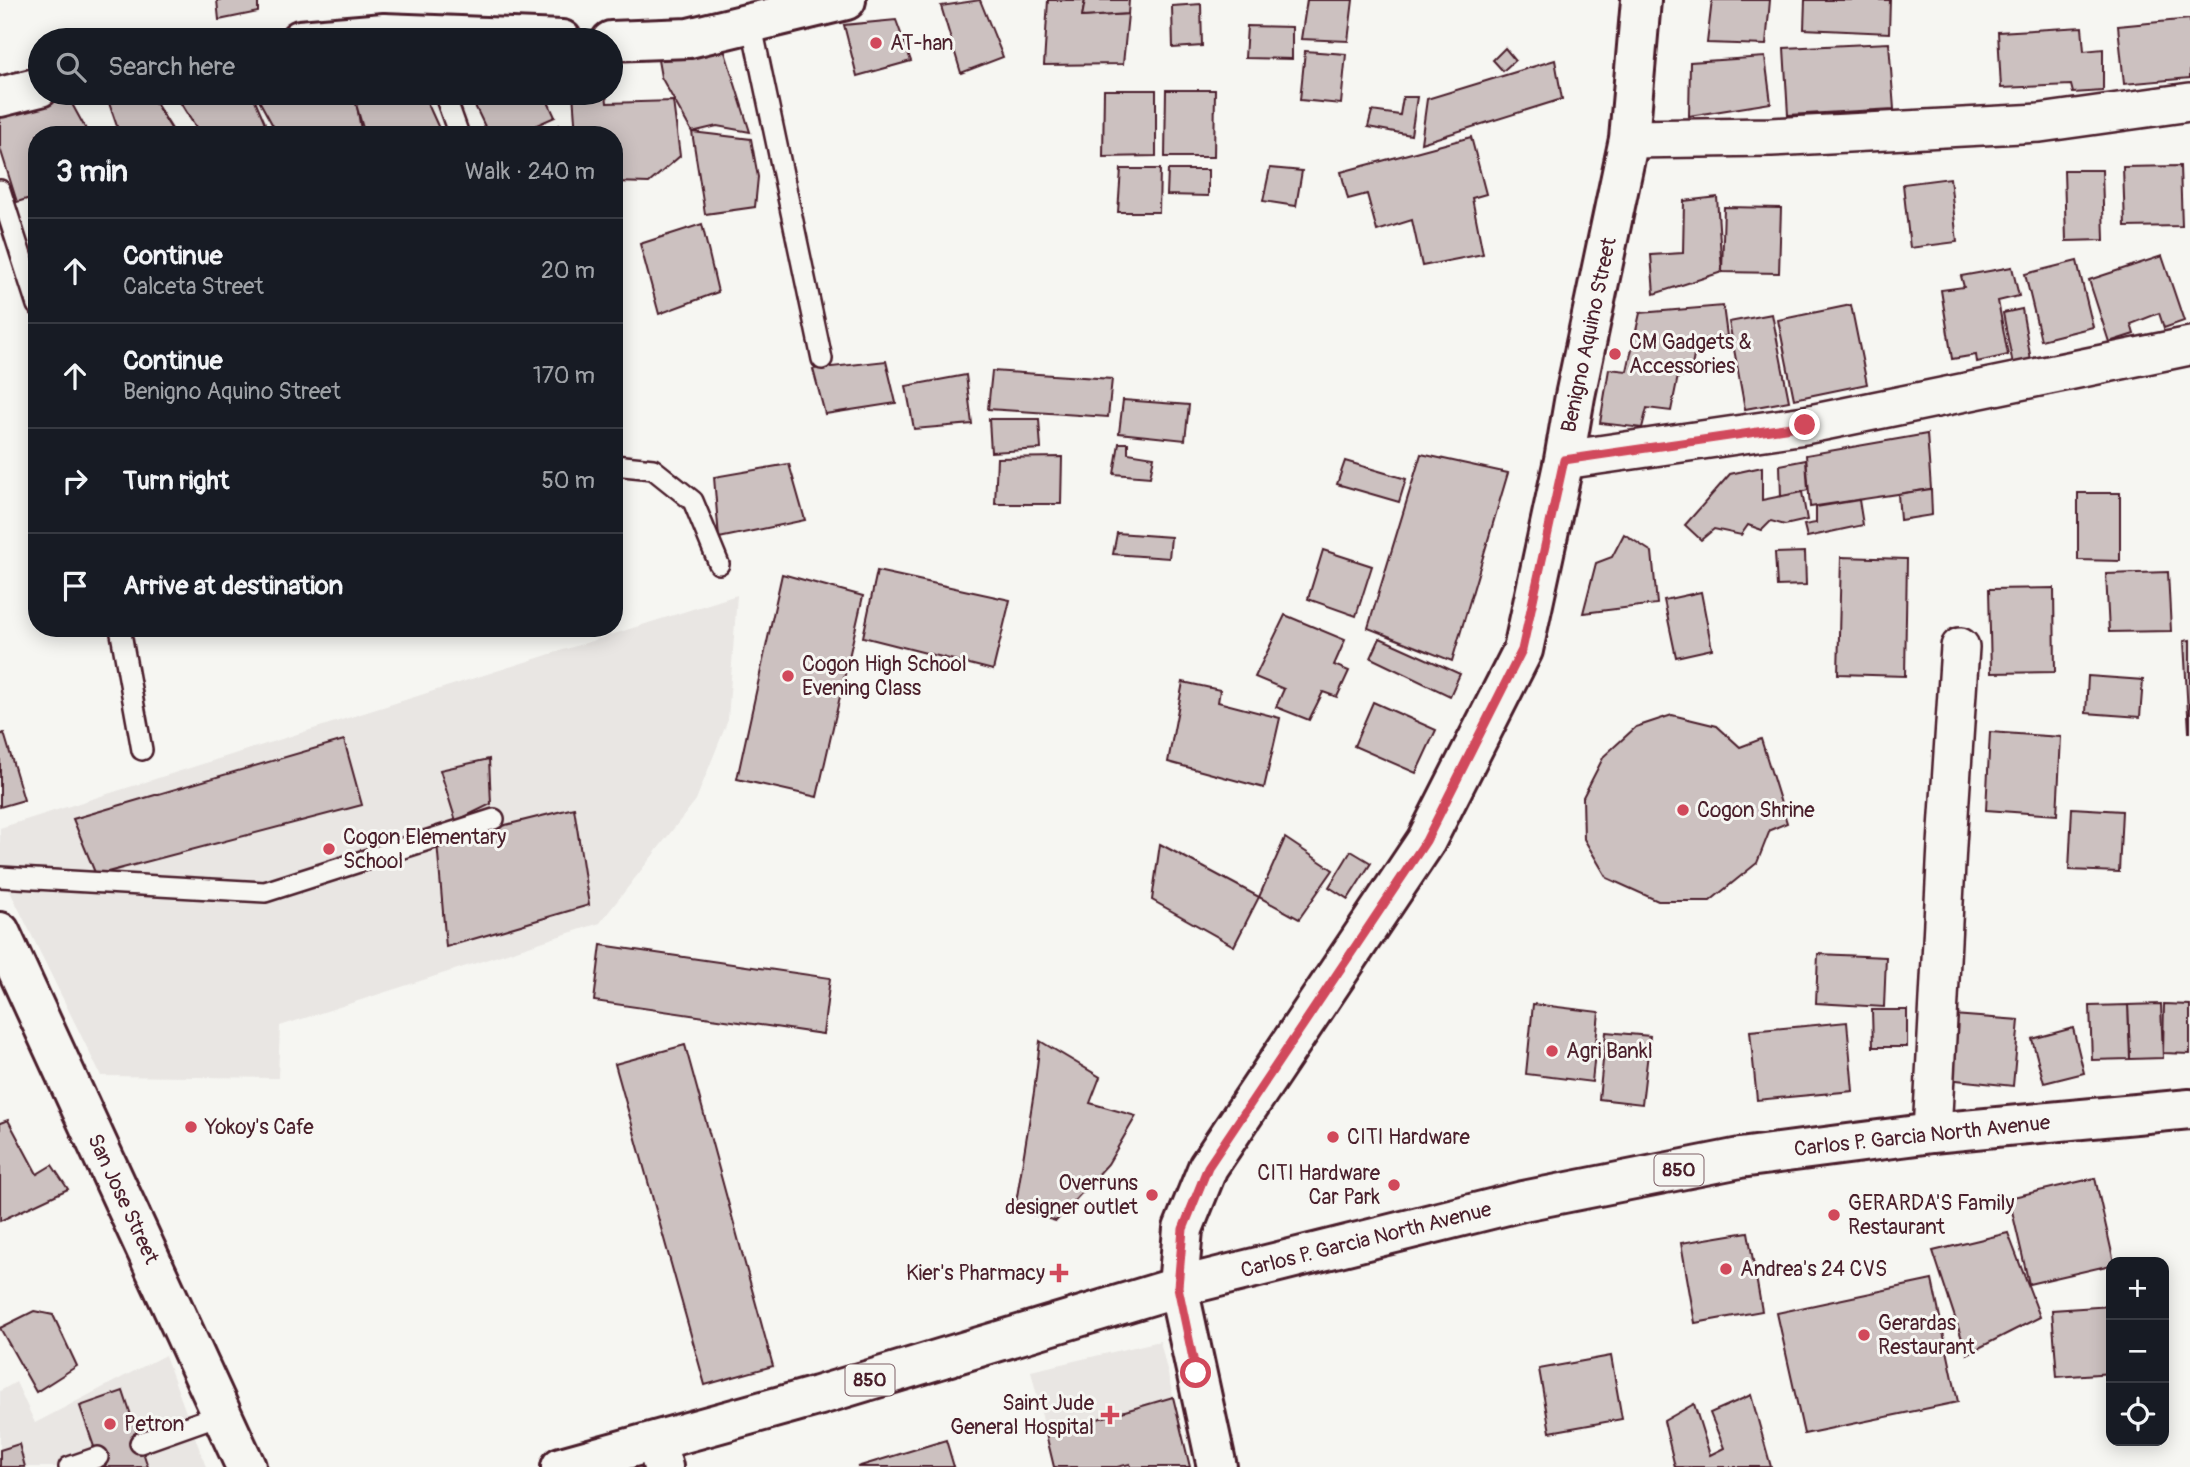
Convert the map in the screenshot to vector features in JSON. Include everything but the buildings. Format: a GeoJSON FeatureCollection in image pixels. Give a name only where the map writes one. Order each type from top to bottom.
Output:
{"type":"FeatureCollection","features":[{"type":"Feature","properties":{"kind":"main road"},"geometry":{"type":"LineString","coordinates":[[623,41],[689,38],[846,0]]}},
{"type":"Feature","properties":{"kind":"main road","name":"Benigno Aquino Street"},"geometry":{"type":"LineString","coordinates":[[1217,1467],[1178,1287],[1183,1229],[1208,1167],[1426,841],[1522,650],[1564,460],[1629,139],[1641,0]]}},
{"type":"Feature","properties":{"kind":"main road"},"geometry":{"type":"LineString","coordinates":[[0,97],[28,90]]}},
{"type":"Feature","properties":{"kind":"main road","name":"San Jose Street"},"geometry":{"type":"LineString","coordinates":[[0,932],[246,1467]]}},
{"type":"Feature","properties":{"kind":"main road","name":"Carlos P. Garcia North Avenue"},"geometry":{"type":"LineString","coordinates":[[561,1467],[659,1455],[817,1396],[1178,1287],[1537,1199],[1740,1158],[1932,1133],[2190,1109]]}},
{"type":"Feature","properties":{"kind":"street"},"geometry":{"type":"LineString","coordinates":[[1629,139],[1771,137],[2040,123],[2190,102]]}},
{"type":"Feature","properties":{"kind":"street"},"geometry":{"type":"LineString","coordinates":[[1564,460],[1805,425],[2190,346]]}},
{"type":"Feature","properties":{"kind":"street"},"geometry":{"type":"LineString","coordinates":[[1932,1133],[1960,647]]}},
{"type":"Feature","properties":{"kind":"lane"},"geometry":{"type":"LineString","coordinates":[[751,22],[822,359]]}},
{"type":"Feature","properties":{"kind":"lane"},"geometry":{"type":"LineString","coordinates":[[169,105],[182,126]]}},
{"type":"Feature","properties":{"kind":"lane"},"geometry":{"type":"LineString","coordinates":[[448,105],[456,126]]}},
{"type":"Feature","properties":{"kind":"lane"},"geometry":{"type":"LineString","coordinates":[[0,190],[28,277]]}},
{"type":"Feature","properties":{"kind":"lane"},"geometry":{"type":"LineString","coordinates":[[623,466],[653,469],[693,501],[719,564]]}},
{"type":"Feature","properties":{"kind":"lane"},"geometry":{"type":"LineString","coordinates":[[122,637],[142,750]]}},
{"type":"Feature","properties":{"kind":"lane"},"geometry":{"type":"LineString","coordinates":[[0,877],[265,892],[494,819]]}},
{"type":"Feature","properties":{"kind":"lane"},"geometry":{"type":"LineString","coordinates":[[140,1443],[222,1414]]}},
{"type":"Feature","properties":{"kind":"lane"},"geometry":{"type":"LineString","coordinates":[[69,1467],[98,1457]]}},
{"type":"Feature","properties":{"kind":"shaded area","name":"Cogon Elementary School"},"geometry":{"type":"Polygon","coordinates":[[[737,595],[728,720],[696,800],[600,923],[280,1026],[278,1078],[101,1076],[0,871],[0,828],[604,637],[623,637],[623,631],[737,595]]]}},
{"type":"Feature","properties":{"kind":"shaded area","name":"Saint Jude General Hospital"},"geometry":{"type":"Polygon","coordinates":[[[1160,1341],[1190,1467],[1131,1467],[1130,1464],[1117,1467],[1054,1467],[1031,1371],[1160,1341]]]}},
{"type":"Feature","properties":{"kind":"shaded area"},"geometry":{"type":"Polygon","coordinates":[[[165,1355],[206,1467],[0,1467],[0,1391],[16,1382],[35,1423],[165,1355]]]}},
{"type":"Feature","properties":{"kind":"place","name":"AT-han"},"geometry":{"type":"Point","coordinates":[876,43]}},
{"type":"Feature","properties":{"kind":"place","name":"CM Gadgets & Accessories"},"geometry":{"type":"Point","coordinates":[1615,354]}},
{"type":"Feature","properties":{"kind":"place","name":"Cogon High School Evening Class"},"geometry":{"type":"Point","coordinates":[788,676]}},
{"type":"Feature","properties":{"kind":"place","name":"Cogon Shrine"},"geometry":{"type":"Point","coordinates":[1683,810]}},
{"type":"Feature","properties":{"kind":"place","name":"Cogon Elementary School"},"geometry":{"type":"Point","coordinates":[329,849]}},
{"type":"Feature","properties":{"kind":"place","name":"Agri Bankl"},"geometry":{"type":"Point","coordinates":[1552,1051]}},
{"type":"Feature","properties":{"kind":"place","name":"Yokoy's Cafe"},"geometry":{"type":"Point","coordinates":[191,1127]}},
{"type":"Feature","properties":{"kind":"place","name":"CITI Hardware"},"geometry":{"type":"Point","coordinates":[1333,1137]}},
{"type":"Feature","properties":{"kind":"place","name":"CITI Hardware Car Park"},"geometry":{"type":"Point","coordinates":[1394,1185]}},
{"type":"Feature","properties":{"kind":"place","name":"Overruns designer outlet"},"geometry":{"type":"Point","coordinates":[1152,1195]}},
{"type":"Feature","properties":{"kind":"place","name":"GERARDA'S Family Restaurant"},"geometry":{"type":"Point","coordinates":[1834,1215]}},
{"type":"Feature","properties":{"kind":"place","name":"Andrea's 24 CVS"},"geometry":{"type":"Point","coordinates":[1726,1269]}},
{"type":"Feature","properties":{"kind":"place","name":"Kier's Pharmacy"},"geometry":{"type":"Point","coordinates":[1059,1273]}},
{"type":"Feature","properties":{"kind":"place","name":"Gerardas Restaurant"},"geometry":{"type":"Point","coordinates":[1864,1335]}},
{"type":"Feature","properties":{"kind":"place","name":"Saint Jude General Hospital"},"geometry":{"type":"Point","coordinates":[1110,1415]}},
{"type":"Feature","properties":{"kind":"place","name":"Petron"},"geometry":{"type":"Point","coordinates":[110,1424]}},
{"type":"Feature","properties":{"kind":"route"},"geometry":{"type":"LineString","coordinates":[[1196,1373],[1178,1287],[1183,1229],[1208,1167],[1426,841],[1522,650],[1564,460],[1805,425]]}}]}
